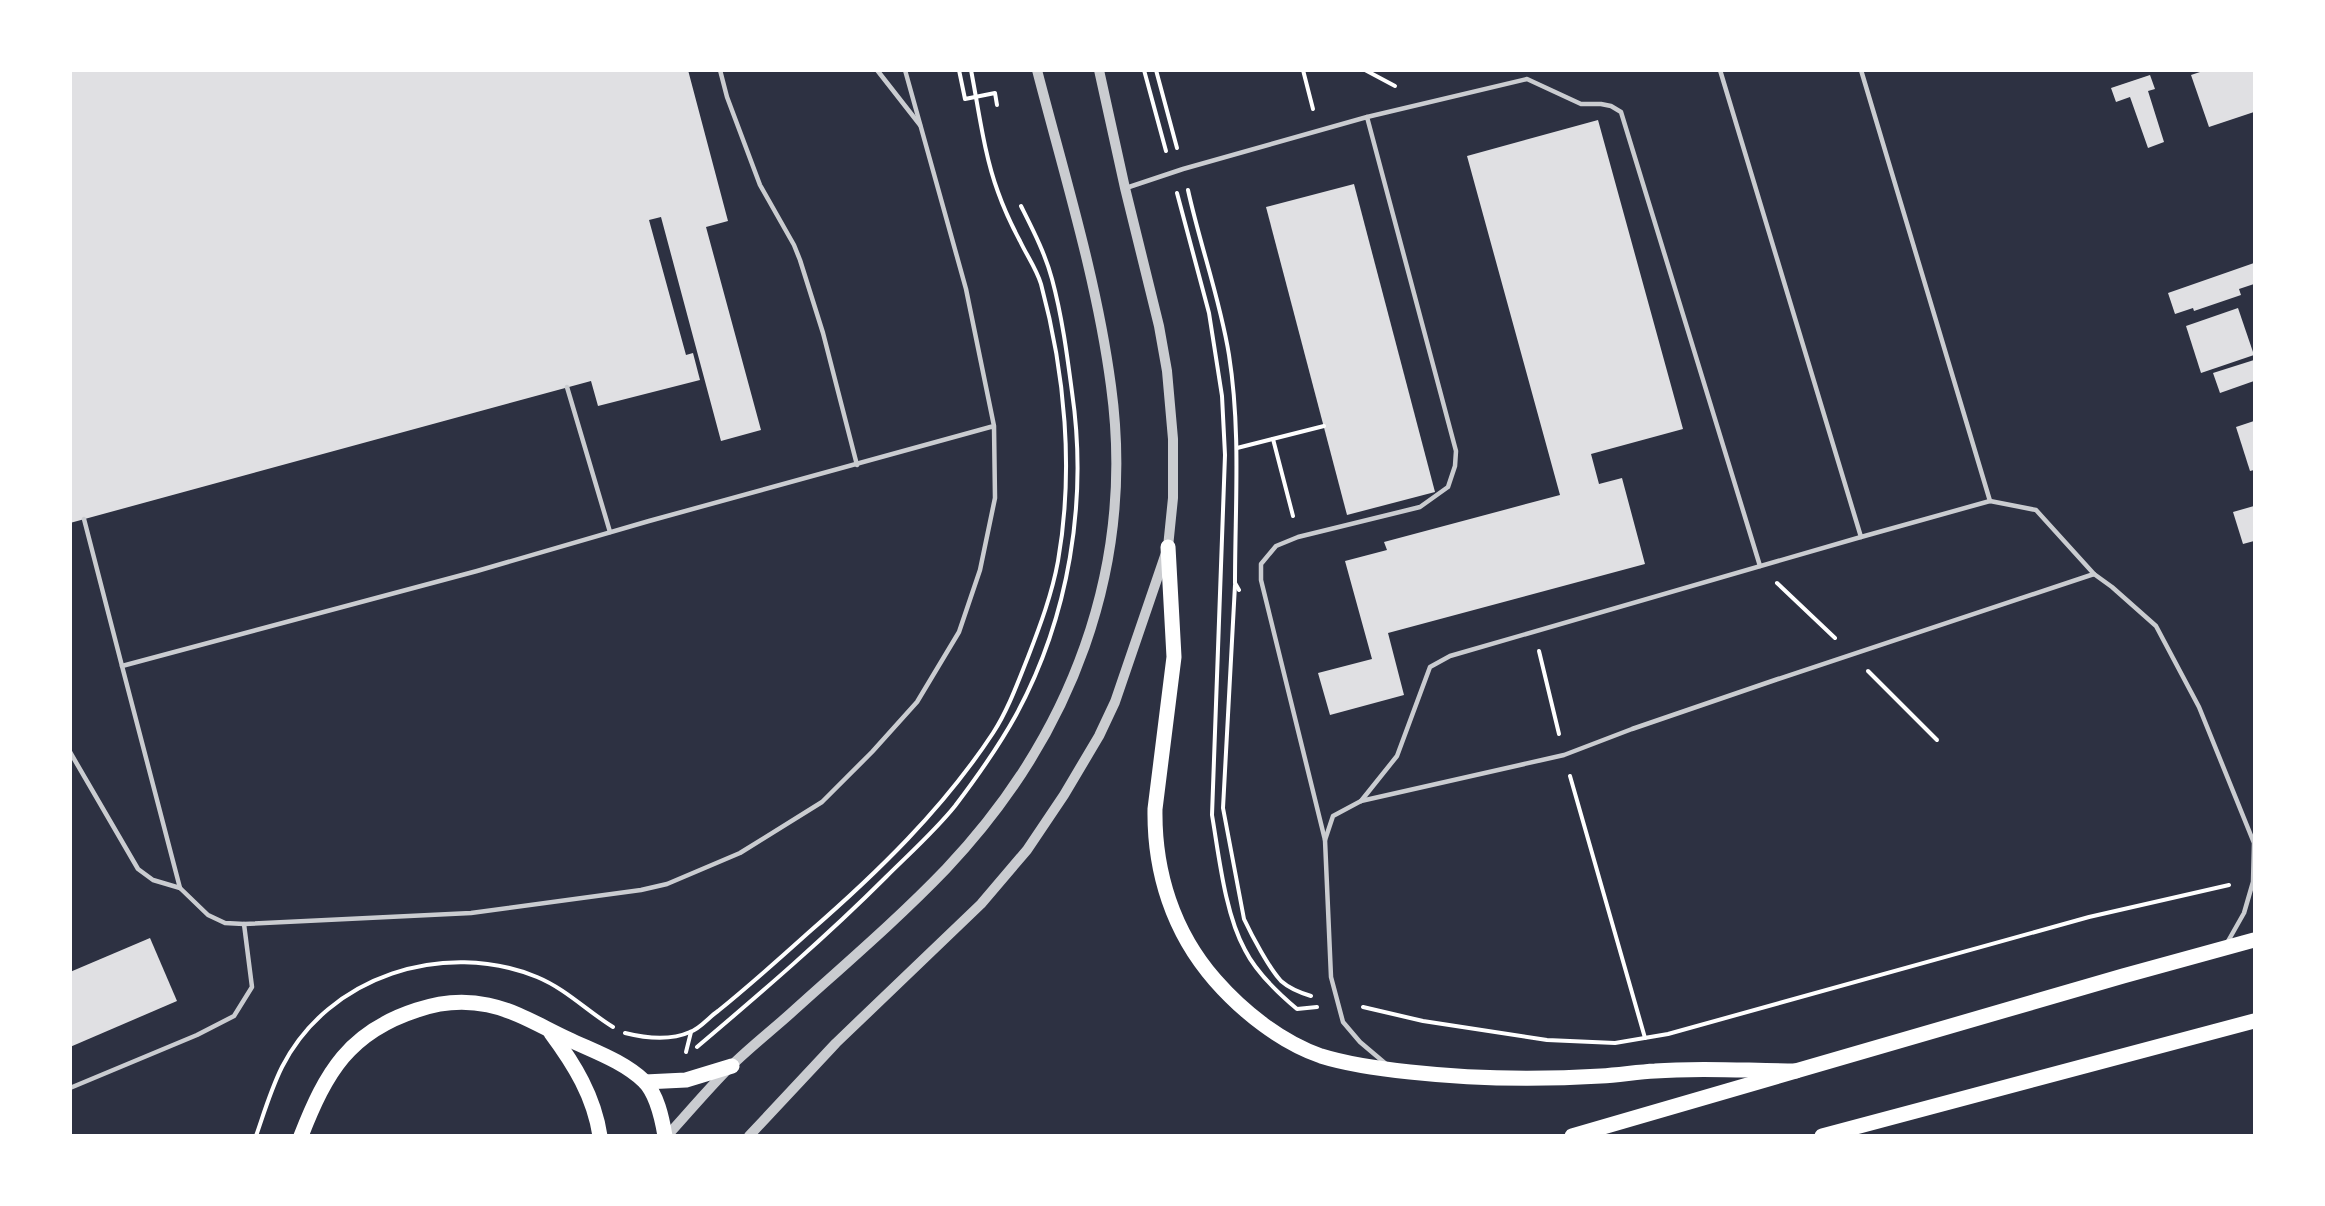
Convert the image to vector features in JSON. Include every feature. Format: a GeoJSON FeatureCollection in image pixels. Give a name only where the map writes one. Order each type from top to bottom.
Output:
{"type":"FeatureCollection","features":[{"type":"Feature","properties":{"kind":"main road"},"geometry":{"type":"LineString","coordinates":[[1168,547],[1174,657],[1159,770],[1155,831],[1167,896],[1177,922],[1209,973],[1239,1005],[1264,1024],[1319,1055],[1347,1063],[1452,1077],[1603,1076],[1656,1071],[1796,1071]]}},
{"type":"Feature","properties":{"kind":"main road"},"geometry":{"type":"LineString","coordinates":[[1572,1136],[2254,940]]}},
{"type":"Feature","properties":{"kind":"main road"},"geometry":{"type":"LineString","coordinates":[[301,1136],[332,1071],[360,1038],[400,1015],[428,1006],[459,1001],[510,1011],[614,1060],[645,1082],[661,1112],[666,1136]]}},
{"type":"Feature","properties":{"kind":"main road"},"geometry":{"type":"LineString","coordinates":[[1822,1136],[2254,1021]]}},
{"type":"Feature","properties":{"kind":"main road"},"geometry":{"type":"LineString","coordinates":[[550,1030],[576,1068],[591,1103],[600,1136]]}},
{"type":"Feature","properties":{"kind":"main road"},"geometry":{"type":"LineString","coordinates":[[645,1082],[686,1080],[732,1066]]}},
{"type":"Feature","properties":{"kind":"street"},"geometry":{"type":"LineString","coordinates":[[666,1136],[732,1066],[900,915],[948,867],[992,817],[1034,756],[1068,692],[1090,629],[1104,580],[1114,521],[1116,455],[1111,387],[1100,318],[1037,70]]}},
{"type":"Feature","properties":{"kind":"street"},"geometry":{"type":"LineString","coordinates":[[749,1136],[836,1043],[981,904],[1027,850],[1064,795],[1099,736],[1115,702],[1168,547],[1173,498],[1173,439],[1168,382],[1159,326],[1099,70]]}},
{"type":"Feature","properties":{"kind":"lane"},"geometry":{"type":"LineString","coordinates":[[720,70],[727,97],[760,185],[800,260],[823,333],[857,465]]}},
{"type":"Feature","properties":{"kind":"lane"},"geometry":{"type":"LineString","coordinates":[[877,70],[922,127]]}},
{"type":"Feature","properties":{"kind":"lane"},"geometry":{"type":"LineString","coordinates":[[70,752],[138,869],[153,880],[180,888],[208,915],[225,922],[244,924],[471,912],[641,890],[667,884],[740,853],[822,802],[918,702],[959,632],[980,570],[995,498],[994,426],[966,289],[905,70]]}},
{"type":"Feature","properties":{"kind":"lane"},"geometry":{"type":"LineString","coordinates":[[1720,70],[1861,537]]}},
{"type":"Feature","properties":{"kind":"lane"},"geometry":{"type":"LineString","coordinates":[[1861,70],[1990,501]]}},
{"type":"Feature","properties":{"kind":"lane"},"geometry":{"type":"LineString","coordinates":[[1125,188],[1172,172],[1319,130],[1527,79],[1581,104],[1611,106],[1621,112],[1760,566]]}},
{"type":"Feature","properties":{"kind":"lane"},"geometry":{"type":"LineString","coordinates":[[1367,117],[1453,439],[1456,451],[1455,466],[1448,487],[1420,507],[1298,537],[1276,546],[1261,564],[1262,580],[1325,840],[1328,877],[1328,948],[1331,977],[1338,1005],[1343,1022],[1360,1042],[1394,1070]]}},
{"type":"Feature","properties":{"kind":"lane"},"geometry":{"type":"LineString","coordinates":[[567,387],[610,532]]}},
{"type":"Feature","properties":{"kind":"lane"},"geometry":{"type":"LineString","coordinates":[[122,666],[477,571],[994,426]]}},
{"type":"Feature","properties":{"kind":"lane"},"geometry":{"type":"LineString","coordinates":[[1361,801],[1397,756],[1430,667],[1450,656],[1990,501],[2036,510],[2094,574],[2156,626],[2199,707],[2254,843],[2253,882],[2244,913],[2224,948]]}},
{"type":"Feature","properties":{"kind":"lane"},"geometry":{"type":"LineString","coordinates":[[84,519],[180,888]]}},
{"type":"Feature","properties":{"kind":"lane"},"geometry":{"type":"LineString","coordinates":[[1325,840],[1333,816],[1361,801],[1564,755],[1778,679],[2094,574]]}},
{"type":"Feature","properties":{"kind":"lane"},"geometry":{"type":"LineString","coordinates":[[70,1088],[197,1035],[234,1016],[252,987],[244,924]]}},
{"type":"Feature","properties":{"kind":"path"},"geometry":{"type":"LineString","coordinates":[[959,70],[964,99],[995,93],[997,105]]}},
{"type":"Feature","properties":{"kind":"path"},"geometry":{"type":"LineString","coordinates":[[691,1032],[750,984],[856,891],[927,819],[995,730],[1020,677],[1041,623],[1058,562],[1064,505],[1065,440],[1062,396],[1056,354],[1041,284],[1036,269],[1020,242],[998,192],[971,70]]}},
{"type":"Feature","properties":{"kind":"path"},"geometry":{"type":"LineString","coordinates":[[1144,70],[1209,313],[1222,396],[1225,455],[1212,815],[1218,853],[1237,934],[1246,953],[1272,985],[1298,1009],[1357,1005],[1423,1021],[1547,1040],[1615,1043],[1668,1034],[2089,917],[2220,885]]}},
{"type":"Feature","properties":{"kind":"path"},"geometry":{"type":"LineString","coordinates":[[1156,70],[1219,307],[1229,353],[1236,411],[1235,583],[1223,808],[1244,919],[1250,933],[1281,981],[1295,991],[1311,996]]}},
{"type":"Feature","properties":{"kind":"path"},"geometry":{"type":"LineString","coordinates":[[1303,70],[1319,130]]}},
{"type":"Feature","properties":{"kind":"path"},"geometry":{"type":"LineString","coordinates":[[1237,448],[1324,426]]}},
{"type":"Feature","properties":{"kind":"path"},"geometry":{"type":"LineString","coordinates":[[1273,439],[1298,537]]}},
{"type":"Feature","properties":{"kind":"path"},"geometry":{"type":"LineString","coordinates":[[1235,583],[1240,593]]}},
{"type":"Feature","properties":{"kind":"path"},"geometry":{"type":"LineString","coordinates":[[1535,632],[1564,755],[1645,1038]]}},
{"type":"Feature","properties":{"kind":"path"},"geometry":{"type":"LineString","coordinates":[[1311,989],[1313,1007]]}},
{"type":"Feature","properties":{"kind":"building"},"geometry":{"type":"Polygon","coordinates":[[[70,70],[688,70],[728,221],[706,227],[761,430],[721,441],[661,217],[649,220],[686,355],[693,353],[700,380],[598,406],[591,381],[70,523],[70,70]]]}},
{"type":"Feature","properties":{"kind":"building"},"geometry":{"type":"Polygon","coordinates":[[[2206,70],[2254,70],[2254,112],[2209,127],[2191,75],[2206,70]]]}},
{"type":"Feature","properties":{"kind":"building"},"geometry":{"type":"Polygon","coordinates":[[[2150,75],[2155,89],[2148,91],[2164,142],[2148,148],[2130,97],[2116,102],[2111,88],[2150,75]]]}},
{"type":"Feature","properties":{"kind":"building"},"geometry":{"type":"Polygon","coordinates":[[[1598,120],[1683,429],[1591,454],[1599,484],[1622,478],[1645,564],[1388,633],[1404,695],[1330,715],[1318,673],[1372,659],[1345,561],[1387,550],[1384,542],[1560,495],[1467,156],[1598,120]]]}},
{"type":"Feature","properties":{"kind":"building"},"geometry":{"type":"Polygon","coordinates":[[[1354,184],[1435,492],[1347,515],[1266,207],[1354,184]]]}},
{"type":"Feature","properties":{"kind":"building"},"geometry":{"type":"Polygon","coordinates":[[[2254,263],[2254,284],[2239,289],[2241,295],[2194,311],[2193,308],[2175,314],[2168,293],[2254,263]]]}},
{"type":"Feature","properties":{"kind":"building"},"geometry":{"type":"Polygon","coordinates":[[[2238,308],[2254,355],[2201,373],[2186,326],[2238,308]]]}},
{"type":"Feature","properties":{"kind":"building"},"geometry":{"type":"Polygon","coordinates":[[[2254,360],[2254,381],[2220,393],[2213,373],[2254,360]]]}},
{"type":"Feature","properties":{"kind":"building"},"geometry":{"type":"Polygon","coordinates":[[[2254,421],[2254,470],[2250,471],[2236,427],[2254,421]]]}},
{"type":"Feature","properties":{"kind":"building"},"geometry":{"type":"Polygon","coordinates":[[[2254,506],[2254,541],[2243,544],[2233,512],[2254,506]]]}},
{"type":"Feature","properties":{"kind":"building"},"geometry":{"type":"Polygon","coordinates":[[[150,938],[177,1001],[70,1047],[70,972],[150,938]]]}}]}
